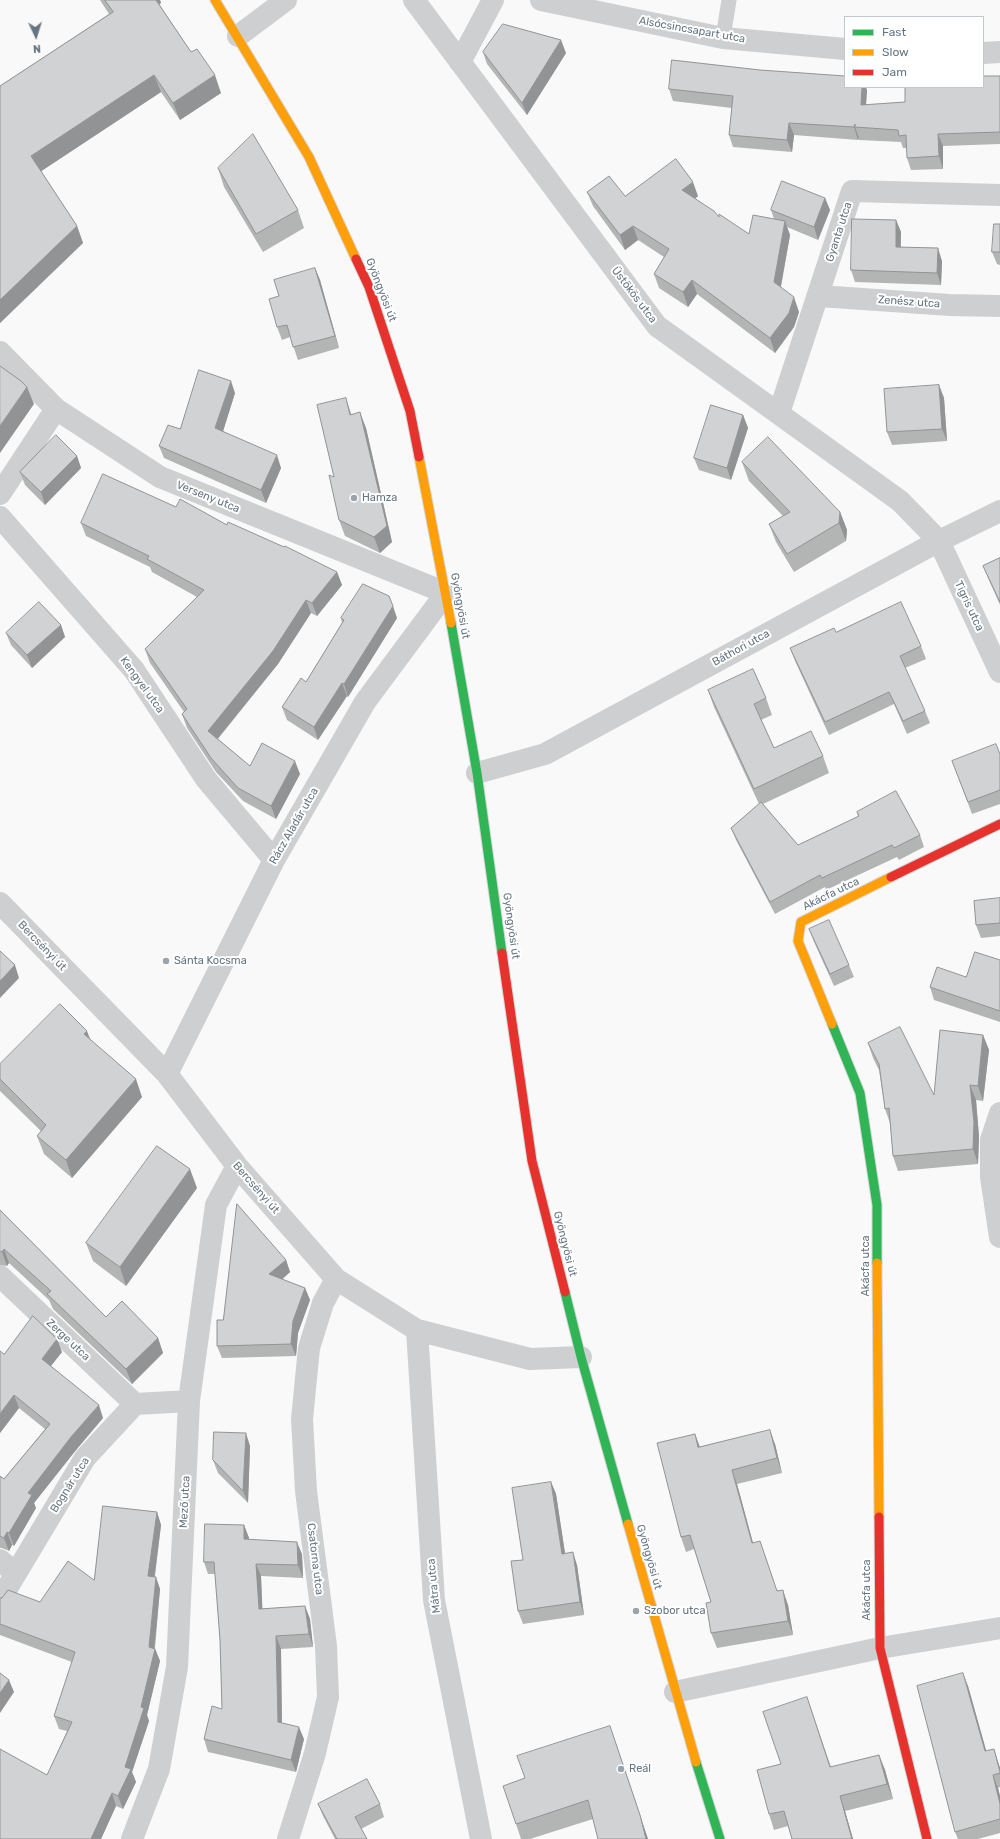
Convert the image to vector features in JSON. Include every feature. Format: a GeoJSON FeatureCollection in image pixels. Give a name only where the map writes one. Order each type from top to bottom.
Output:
{"type":"FeatureCollection","features":[{"type":"Feature","properties":{"kind":"street","name":"Gyöngyösi út"},"geometry":{"type":"LineString","coordinates":[[215,0],[238,36],[309,157],[369,287],[410,411],[446,592],[477,773],[532,1161],[581,1357],[675,1692],[720,1839]]}},
{"type":"Feature","properties":{"kind":"street"},"geometry":{"type":"LineString","coordinates":[[238,36],[286,0]]}},
{"type":"Feature","properties":{"kind":"street","name":"Üstökös utca"},"geometry":{"type":"LineString","coordinates":[[414,0],[657,326],[900,501],[938,541]]}},
{"type":"Feature","properties":{"kind":"street"},"geometry":{"type":"LineString","coordinates":[[460,62],[492,0]]}},
{"type":"Feature","properties":{"kind":"street","name":"Alsócsincsapart utca"},"geometry":{"type":"LineString","coordinates":[[541,0],[723,38],[844,49]]}},
{"type":"Feature","properties":{"kind":"street"},"geometry":{"type":"LineString","coordinates":[[984,53],[1000,52]]}},
{"type":"Feature","properties":{"kind":"street","name":"Gyanta utca"},"geometry":{"type":"LineString","coordinates":[[779,413],[819,296],[852,191],[1000,195]]}},
{"type":"Feature","properties":{"kind":"street","name":"Zenész utca"},"geometry":{"type":"LineString","coordinates":[[819,296],[950,305],[1000,306]]}},
{"type":"Feature","properties":{"kind":"street","name":"Verseny utca"},"geometry":{"type":"LineString","coordinates":[[0,352],[56,409],[160,477],[446,592]]}},
{"type":"Feature","properties":{"kind":"street"},"geometry":{"type":"LineString","coordinates":[[0,494],[56,409]]}},
{"type":"Feature","properties":{"kind":"street","name":"Báthori utca"},"geometry":{"type":"LineString","coordinates":[[477,773],[545,754],[938,541],[1000,511]]}},
{"type":"Feature","properties":{"kind":"street","name":"Kengyel utca"},"geometry":{"type":"LineString","coordinates":[[0,517],[134,670],[206,779],[274,860]]}},
{"type":"Feature","properties":{"kind":"street","name":"Tigris utca"},"geometry":{"type":"LineString","coordinates":[[938,541],[1000,672]]}},
{"type":"Feature","properties":{"kind":"street","name":"Rácz Aladár utca"},"geometry":{"type":"LineString","coordinates":[[167,1074],[274,860],[365,702],[446,592]]}},
{"type":"Feature","properties":{"kind":"street","name":"Akácfa utca"},"geometry":{"type":"LineString","coordinates":[[927,1839],[880,1648],[877,1205],[860,1093],[798,941],[801,922],[1000,824]]}},
{"type":"Feature","properties":{"kind":"street","name":"Bercsényi út"},"geometry":{"type":"LineString","coordinates":[[0,903],[167,1074],[237,1166],[336,1278],[417,1330],[530,1359],[581,1357]]}},
{"type":"Feature","properties":{"kind":"street"},"geometry":{"type":"LineString","coordinates":[[1000,1113],[991,1140],[991,1177],[1000,1237]]}},
{"type":"Feature","properties":{"kind":"street","name":"Mező utca"},"geometry":{"type":"LineString","coordinates":[[132,1839],[159,1769],[177,1667],[189,1401],[216,1205],[237,1166]]}},
{"type":"Feature","properties":{"kind":"street","name":"Zerge utca"},"geometry":{"type":"LineString","coordinates":[[0,1276],[135,1404]]}},
{"type":"Feature","properties":{"kind":"street","name":"Csatorna utca"},"geometry":{"type":"LineString","coordinates":[[288,1839],[315,1753],[328,1697],[326,1646],[306,1491],[302,1419],[309,1348],[322,1303],[336,1278]]}},
{"type":"Feature","properties":{"kind":"street","name":"Mátra utca"},"geometry":{"type":"LineString","coordinates":[[417,1330],[434,1600],[481,1839]]}},
{"type":"Feature","properties":{"kind":"street"},"geometry":{"type":"LineString","coordinates":[[135,1404],[189,1401]]}},
{"type":"Feature","properties":{"kind":"street","name":"Bognár utca"},"geometry":{"type":"LineString","coordinates":[[0,1600],[7,1567],[85,1458],[135,1404]]}},
{"type":"Feature","properties":{"kind":"street"},"geometry":{"type":"LineString","coordinates":[[675,1692],[880,1648],[1000,1628]]}},
{"type":"Feature","properties":{"kind":"lane"},"geometry":{"type":"LineString","coordinates":[[723,38],[729,0]]}},
{"type":"Feature","properties":{"kind":"building"},"geometry":{"type":"Polygon","coordinates":[[[105,0],[156,0],[191,52],[197,49],[215,75],[173,103],[154,75],[31,156],[77,226],[0,300],[0,86],[113,12],[105,0]]]}},
{"type":"Feature","properties":{"kind":"building"},"geometry":{"type":"Polygon","coordinates":[[[503,24],[561,40],[522,103],[483,52],[503,24]]]}},
{"type":"Feature","properties":{"kind":"building"},"geometry":{"type":"Polygon","coordinates":[[[672,60],[760,70],[844,76],[844,88],[862,88],[861,105],[905,102],[905,88],[984,88],[984,76],[1000,76],[1000,132],[938,134],[939,156],[907,158],[906,135],[899,136],[898,130],[855,127],[855,124],[854,127],[789,123],[787,140],[729,135],[733,96],[669,89],[672,60]]]}},
{"type":"Feature","properties":{"kind":"building"},"geometry":{"type":"Polygon","coordinates":[[[253,134],[298,210],[256,234],[218,168],[253,134]]]}},
{"type":"Feature","properties":{"kind":"building"},"geometry":{"type":"Polygon","coordinates":[[[676,159],[693,182],[682,190],[714,211],[719,217],[719,214],[749,234],[753,215],[785,221],[774,282],[794,297],[789,313],[770,338],[692,280],[683,292],[654,274],[669,249],[633,226],[620,235],[587,192],[609,176],[625,196],[676,159]]]}},
{"type":"Feature","properties":{"kind":"building"},"geometry":{"type":"Polygon","coordinates":[[[782,181],[825,198],[814,227],[771,210],[782,181]]]}},
{"type":"Feature","properties":{"kind":"building"},"geometry":{"type":"Polygon","coordinates":[[[852,219],[896,220],[896,247],[938,248],[937,273],[851,270],[852,219]]]}},
{"type":"Feature","properties":{"kind":"building"},"geometry":{"type":"Polygon","coordinates":[[[994,224],[1000,224],[1000,252],[992,252],[994,224]]]}},
{"type":"Feature","properties":{"kind":"building"},"geometry":{"type":"Polygon","coordinates":[[[315,268],[335,336],[293,347],[287,325],[277,327],[269,299],[279,296],[274,280],[315,268]]]}},
{"type":"Feature","properties":{"kind":"building"},"geometry":{"type":"Polygon","coordinates":[[[0,366],[27,387],[0,426],[0,366]]]}},
{"type":"Feature","properties":{"kind":"building"},"geometry":{"type":"Polygon","coordinates":[[[199,370],[231,381],[215,428],[277,455],[261,490],[159,446],[168,425],[180,429],[199,370]]]}},
{"type":"Feature","properties":{"kind":"building"},"geometry":{"type":"Polygon","coordinates":[[[939,385],[942,429],[887,432],[884,389],[939,385]]]}},
{"type":"Feature","properties":{"kind":"building"},"geometry":{"type":"Polygon","coordinates":[[[346,398],[350,415],[360,412],[387,526],[374,537],[339,520],[329,475],[334,477],[317,405],[346,398]]]}},
{"type":"Feature","properties":{"kind":"building"},"geometry":{"type":"Polygon","coordinates":[[[711,405],[743,415],[727,468],[694,458],[711,405]]]}},
{"type":"Feature","properties":{"kind":"building"},"geometry":{"type":"Polygon","coordinates":[[[56,435],[77,456],[41,492],[20,472],[56,435]]]}},
{"type":"Feature","properties":{"kind":"building"},"geometry":{"type":"Polygon","coordinates":[[[768,437],[840,512],[839,523],[787,554],[769,524],[790,512],[742,462],[768,437]]]}},
{"type":"Feature","properties":{"kind":"building"},"geometry":{"type":"Polygon","coordinates":[[[103,474],[176,507],[180,499],[227,525],[228,522],[284,547],[285,546],[337,572],[312,603],[306,600],[273,651],[208,731],[250,766],[262,743],[295,761],[271,806],[238,788],[211,758],[182,714],[187,709],[145,649],[204,590],[147,559],[149,556],[81,523],[103,474]]]}},
{"type":"Feature","properties":{"kind":"building"},"geometry":{"type":"Polygon","coordinates":[[[1000,558],[1000,602],[983,566],[1000,558]]]}},
{"type":"Feature","properties":{"kind":"building"},"geometry":{"type":"Polygon","coordinates":[[[363,584],[389,596],[393,606],[344,684],[342,683],[314,727],[282,707],[301,678],[306,682],[344,620],[341,618],[363,584]]]}},
{"type":"Feature","properties":{"kind":"building"},"geometry":{"type":"Polygon","coordinates":[[[39,602],[61,625],[27,655],[6,633],[39,602]]]}},
{"type":"Feature","properties":{"kind":"building"},"geometry":{"type":"Polygon","coordinates":[[[901,602],[921,646],[900,656],[925,711],[903,721],[889,692],[825,722],[790,648],[834,628],[836,632],[901,602]]]}},
{"type":"Feature","properties":{"kind":"building"},"geometry":{"type":"Polygon","coordinates":[[[753,669],[766,698],[754,704],[774,748],[811,731],[823,756],[754,789],[708,690],[753,669]]]}},
{"type":"Feature","properties":{"kind":"building"},"geometry":{"type":"Polygon","coordinates":[[[996,744],[1000,754],[1000,790],[968,802],[952,761],[996,744]]]}},
{"type":"Feature","properties":{"kind":"building"},"geometry":{"type":"Polygon","coordinates":[[[896,791],[920,835],[894,848],[892,845],[822,878],[820,875],[770,902],[731,828],[761,802],[798,845],[859,816],[857,812],[896,791]]]}},
{"type":"Feature","properties":{"kind":"building"},"geometry":{"type":"Polygon","coordinates":[[[1000,898],[1000,923],[976,925],[974,901],[1000,898]]]}},
{"type":"Feature","properties":{"kind":"building"},"geometry":{"type":"Polygon","coordinates":[[[829,920],[849,965],[830,974],[809,929],[829,920]]]}},
{"type":"Feature","properties":{"kind":"building"},"geometry":{"type":"Polygon","coordinates":[[[0,951],[15,965],[0,981],[0,951]]]}},
{"type":"Feature","properties":{"kind":"building"},"geometry":{"type":"Polygon","coordinates":[[[975,952],[1000,960],[1000,1011],[930,987],[937,967],[966,977],[975,952]]]}},
{"type":"Feature","properties":{"kind":"building"},"geometry":{"type":"Polygon","coordinates":[[[60,1004],[87,1031],[84,1034],[136,1079],[66,1160],[37,1136],[46,1125],[0,1079],[0,1064],[60,1004]]]}},
{"type":"Feature","properties":{"kind":"building"},"geometry":{"type":"Polygon","coordinates":[[[900,1027],[934,1095],[940,1030],[983,1035],[978,1086],[970,1085],[974,1122],[973,1149],[893,1156],[889,1108],[885,1109],[879,1064],[868,1043],[900,1027]]]}},
{"type":"Feature","properties":{"kind":"building"},"geometry":{"type":"Polygon","coordinates":[[[157,1146],[190,1169],[120,1267],[86,1243],[157,1146]]]}},
{"type":"Feature","properties":{"kind":"building"},"geometry":{"type":"Polygon","coordinates":[[[237,1204],[286,1260],[269,1274],[305,1288],[293,1321],[291,1344],[217,1346],[217,1320],[223,1320],[237,1204]]]}},
{"type":"Feature","properties":{"kind":"building"},"geometry":{"type":"Polygon","coordinates":[[[0,1210],[106,1317],[122,1301],[158,1338],[126,1369],[47,1294],[51,1291],[4,1249],[2,1252],[0,1251],[0,1210]]]}},
{"type":"Feature","properties":{"kind":"building"},"geometry":{"type":"Polygon","coordinates":[[[33,1316],[57,1339],[42,1359],[99,1405],[71,1437],[28,1493],[32,1495],[9,1533],[7,1532],[4,1538],[0,1536],[0,1476],[4,1479],[50,1424],[14,1395],[0,1414],[0,1351],[4,1354],[33,1316]]]}},
{"type":"Feature","properties":{"kind":"building"},"geometry":{"type":"Polygon","coordinates":[[[770,1430],[777,1458],[732,1470],[752,1543],[760,1541],[777,1591],[783,1590],[788,1621],[711,1633],[706,1603],[711,1602],[690,1535],[681,1537],[657,1443],[695,1434],[698,1447],[770,1430]]]}},
{"type":"Feature","properties":{"kind":"building"},"geometry":{"type":"Polygon","coordinates":[[[214,1432],[246,1433],[243,1491],[213,1460],[214,1432]]]}},
{"type":"Feature","properties":{"kind":"building"},"geometry":{"type":"Polygon","coordinates":[[[551,1482],[562,1554],[573,1552],[580,1602],[518,1611],[511,1561],[523,1560],[512,1488],[551,1482]]]}},
{"type":"Feature","properties":{"kind":"building"},"geometry":{"type":"Polygon","coordinates":[[[103,1506],[157,1512],[148,1576],[156,1577],[149,1647],[155,1649],[141,1707],[144,1708],[125,1767],[131,1769],[118,1796],[112,1793],[91,1839],[0,1839],[0,1749],[47,1775],[72,1722],[54,1716],[75,1652],[0,1624],[0,1598],[2,1598],[8,1590],[40,1602],[68,1561],[94,1580],[103,1506]]]}},
{"type":"Feature","properties":{"kind":"building"},"geometry":{"type":"Polygon","coordinates":[[[205,1524],[244,1525],[244,1539],[297,1542],[298,1565],[256,1564],[259,1609],[305,1606],[309,1634],[276,1636],[278,1722],[299,1727],[291,1760],[204,1739],[212,1706],[222,1709],[220,1640],[214,1562],[204,1562],[205,1524]]]}},
{"type":"Feature","properties":{"kind":"building"},"geometry":{"type":"Polygon","coordinates":[[[0,1673],[9,1680],[0,1693],[0,1673]]]}},
{"type":"Feature","properties":{"kind":"building"},"geometry":{"type":"Polygon","coordinates":[[[963,1673],[985,1751],[994,1749],[1000,1772],[993,1775],[1000,1804],[1000,1819],[955,1832],[917,1686],[963,1673]]]}},
{"type":"Feature","properties":{"kind":"building"},"geometry":{"type":"Polygon","coordinates":[[[807,1697],[830,1767],[879,1755],[887,1784],[840,1796],[852,1839],[792,1839],[784,1811],[769,1814],[757,1770],[781,1764],[763,1712],[807,1697]]]}},
{"type":"Feature","properties":{"kind":"building"},"geometry":{"type":"Polygon","coordinates":[[[610,1726],[640,1815],[646,1839],[598,1839],[588,1800],[516,1824],[503,1786],[525,1778],[517,1756],[610,1726]]]}},
{"type":"Feature","properties":{"kind":"building"},"geometry":{"type":"Polygon","coordinates":[[[367,1779],[380,1804],[355,1817],[367,1839],[337,1839],[318,1804],[367,1779]]]}},
{"type":"Feature","properties":{"kind":"traffic: fast"},"geometry":{"type":"LineString","coordinates":[[451,623],[477,773],[502,953]]}},
{"type":"Feature","properties":{"kind":"traffic: fast"},"geometry":{"type":"LineString","coordinates":[[832,1024],[860,1093],[877,1205],[877,1263]]}},
{"type":"Feature","properties":{"kind":"traffic: fast"},"geometry":{"type":"LineString","coordinates":[[565,1292],[581,1357],[628,1524]]}},
{"type":"Feature","properties":{"kind":"traffic: fast"},"geometry":{"type":"LineString","coordinates":[[696,1762],[720,1839]]}},
{"type":"Feature","properties":{"kind":"traffic: slow"},"geometry":{"type":"LineString","coordinates":[[215,0],[309,157],[356,259]]}},
{"type":"Feature","properties":{"kind":"traffic: slow"},"geometry":{"type":"LineString","coordinates":[[419,457],[451,623]]}},
{"type":"Feature","properties":{"kind":"traffic: slow"},"geometry":{"type":"LineString","coordinates":[[832,1024],[798,941],[801,922],[891,877]]}},
{"type":"Feature","properties":{"kind":"traffic: slow"},"geometry":{"type":"LineString","coordinates":[[877,1263],[879,1517]]}},
{"type":"Feature","properties":{"kind":"traffic: slow"},"geometry":{"type":"LineString","coordinates":[[628,1524],[696,1762]]}},
{"type":"Feature","properties":{"kind":"traffic: jam"},"geometry":{"type":"LineString","coordinates":[[356,259],[369,287],[410,411],[419,457]]}},
{"type":"Feature","properties":{"kind":"traffic: jam"},"geometry":{"type":"LineString","coordinates":[[891,877],[1000,824]]}},
{"type":"Feature","properties":{"kind":"traffic: jam"},"geometry":{"type":"LineString","coordinates":[[502,953],[532,1161],[565,1292]]}},
{"type":"Feature","properties":{"kind":"traffic: jam"},"geometry":{"type":"LineString","coordinates":[[879,1517],[880,1648],[927,1839]]}},
{"type":"Feature","properties":{"kind":"place","name":"Hamza"},"geometry":{"type":"Point","coordinates":[354,498]}},
{"type":"Feature","properties":{"kind":"place","name":"Sánta Kocsma"},"geometry":{"type":"Point","coordinates":[166,961]}},
{"type":"Feature","properties":{"kind":"place","name":"Szobor utca"},"geometry":{"type":"Point","coordinates":[636,1611]}},
{"type":"Feature","properties":{"kind":"place","name":"Reál"},"geometry":{"type":"Point","coordinates":[621,1769]}}]}
